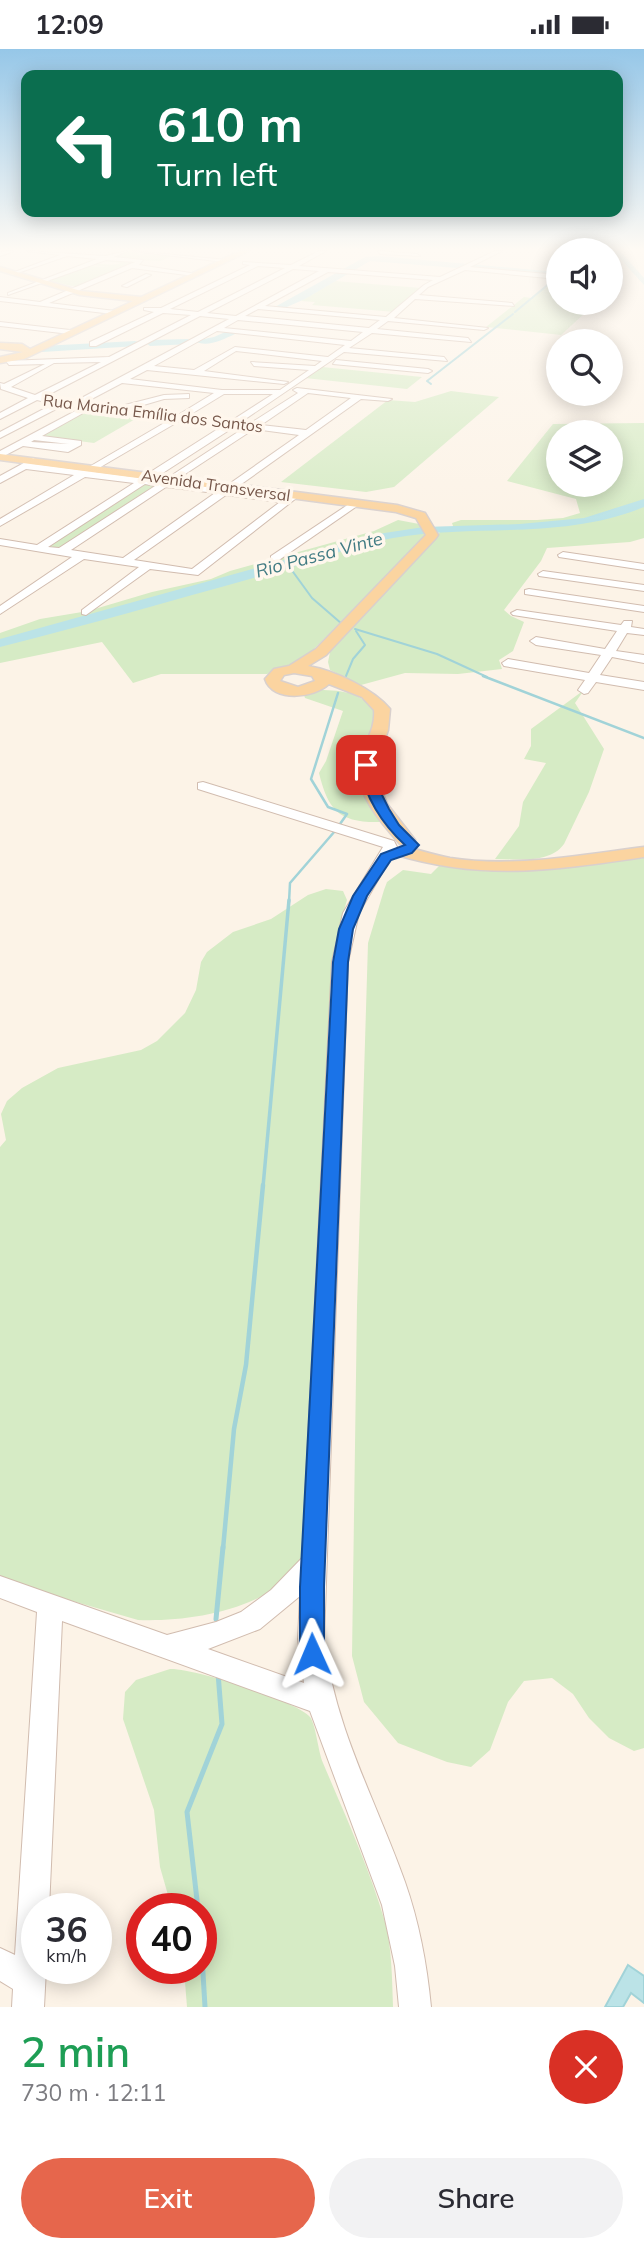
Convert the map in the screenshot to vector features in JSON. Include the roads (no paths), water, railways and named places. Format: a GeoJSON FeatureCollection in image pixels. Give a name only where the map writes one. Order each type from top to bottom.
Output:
{"type":"FeatureCollection","features":[{"type":"Feature","properties":{"kind":"main road"},"geometry":{"type":"LineString","coordinates":[[7,361],[49,342]]}},
{"type":"Feature","properties":{"kind":"main road"},"geometry":{"type":"LineString","coordinates":[[0,345],[15,346],[28,351]]}},
{"type":"Feature","properties":{"kind":"main road","name":"Avenida Transversal"},"geometry":{"type":"LineString","coordinates":[[0,456],[29,463],[355,504],[413,512],[421,516],[429,529],[321,652]]}},
{"type":"Feature","properties":{"kind":"main road"},"geometry":{"type":"LineString","coordinates":[[318,678],[291,690],[273,683],[274,675],[294,669],[321,652]]}},
{"type":"Feature","properties":{"kind":"main road"},"geometry":{"type":"LineString","coordinates":[[318,678],[321,652]]}},
{"type":"Feature","properties":{"kind":"main road"},"geometry":{"type":"LineString","coordinates":[[294,669],[355,689],[374,699],[382,709],[381,729],[366,769],[397,844],[430,859],[458,865],[516,865],[644,852]]}},
{"type":"Feature","properties":{"kind":"street"},"geometry":{"type":"LineString","coordinates":[[96,342],[93,344],[134,342]]}},
{"type":"Feature","properties":{"kind":"street"},"geometry":{"type":"LineString","coordinates":[[0,416],[143,342]]}},
{"type":"Feature","properties":{"kind":"street"},"geometry":{"type":"LineString","coordinates":[[0,456],[120,380],[191,342]]}},
{"type":"Feature","properties":{"kind":"street"},"geometry":{"type":"LineString","coordinates":[[39,548],[287,388],[352,342]]}},
{"type":"Feature","properties":{"kind":"street"},"geometry":{"type":"LineString","coordinates":[[390,342],[459,347]]}},
{"type":"Feature","properties":{"kind":"street"},"geometry":{"type":"LineString","coordinates":[[221,346],[428,371]]}},
{"type":"Feature","properties":{"kind":"street"},"geometry":{"type":"LineString","coordinates":[[195,373],[235,349]]}},
{"type":"Feature","properties":{"kind":"street"},"geometry":{"type":"LineString","coordinates":[[341,350],[444,359]]}},
{"type":"Feature","properties":{"kind":"street"},"geometry":{"type":"LineString","coordinates":[[7,361],[164,357]]}},
{"type":"Feature","properties":{"kind":"street"},"geometry":{"type":"LineString","coordinates":[[2,386],[58,361]]}},
{"type":"Feature","properties":{"kind":"street"},"geometry":{"type":"LineString","coordinates":[[254,365],[314,368]]}},
{"type":"Feature","properties":{"kind":"street"},"geometry":{"type":"LineString","coordinates":[[145,367],[306,391],[388,399]]}},
{"type":"Feature","properties":{"kind":"street"},"geometry":{"type":"LineString","coordinates":[[120,380],[220,393]]}},
{"type":"Feature","properties":{"kind":"street","name":"Rua Marina Emília dos Santos"},"geometry":{"type":"LineString","coordinates":[[2,386],[35,398],[78,407],[308,433]]}},
{"type":"Feature","properties":{"kind":"street"},"geometry":{"type":"LineString","coordinates":[[164,397],[170,386]]}},
{"type":"Feature","properties":{"kind":"street"},"geometry":{"type":"LineString","coordinates":[[117,410],[164,397],[287,388]]}},
{"type":"Feature","properties":{"kind":"street"},"geometry":{"type":"LineString","coordinates":[[61,552],[306,391]]}},
{"type":"Feature","properties":{"kind":"street"},"geometry":{"type":"LineString","coordinates":[[0,523],[220,393]]}},
{"type":"Feature","properties":{"kind":"street"},"geometry":{"type":"LineString","coordinates":[[125,562],[358,397]]}},
{"type":"Feature","properties":{"kind":"street"},"geometry":{"type":"LineString","coordinates":[[0,435],[61,403]]}},
{"type":"Feature","properties":{"kind":"street"},"geometry":{"type":"LineString","coordinates":[[22,443],[68,449],[78,443],[33,437]]}},
{"type":"Feature","properties":{"kind":"street"},"geometry":{"type":"LineString","coordinates":[[0,480],[29,463]]}},
{"type":"Feature","properties":{"kind":"street"},"geometry":{"type":"LineString","coordinates":[[0,542],[194,573],[291,498]]}},
{"type":"Feature","properties":{"kind":"street"},"geometry":{"type":"LineString","coordinates":[[275,558],[355,504]]}},
{"type":"Feature","properties":{"kind":"street"},"geometry":{"type":"LineString","coordinates":[[0,555],[16,545]]}},
{"type":"Feature","properties":{"kind":"street"},"geometry":{"type":"LineString","coordinates":[[0,611],[82,555]]}},
{"type":"Feature","properties":{"kind":"street"},"geometry":{"type":"LineString","coordinates":[[563,555],[644,567]]}},
{"type":"Feature","properties":{"kind":"street"},"geometry":{"type":"LineString","coordinates":[[86,612],[148,566]]}},
{"type":"Feature","properties":{"kind":"street"},"geometry":{"type":"LineString","coordinates":[[543,574],[644,588]]}},
{"type":"Feature","properties":{"kind":"street"},"geometry":{"type":"LineString","coordinates":[[529,592],[642,605]]}},
{"type":"Feature","properties":{"kind":"street"},"geometry":{"type":"LineString","coordinates":[[584,690],[642,605]]}},
{"type":"Feature","properties":{"kind":"street"},"geometry":{"type":"LineString","coordinates":[[517,613],[644,632]]}},
{"type":"Feature","properties":{"kind":"street"},"geometry":{"type":"LineString","coordinates":[[536,641],[644,659]]}},
{"type":"Feature","properties":{"kind":"street"},"geometry":{"type":"LineString","coordinates":[[508,663],[644,686]]}},
{"type":"Feature","properties":{"kind":"street"},"geometry":{"type":"LineString","coordinates":[[203,786],[371,839],[397,844],[351,913],[340,962],[311,1639],[319,1701],[342,1770],[377,1849],[392,1891],[404,1940],[415,2007]]}},
{"type":"Feature","properties":{"kind":"street"},"geometry":{"type":"LineString","coordinates":[[169,1646],[213,1636],[254,1619],[271,1608],[313,1563]]}},
{"type":"Feature","properties":{"kind":"street"},"geometry":{"type":"LineString","coordinates":[[0,1587],[319,1701]]}},
{"type":"Feature","properties":{"kind":"street"},"geometry":{"type":"LineString","coordinates":[[29,1994],[50,1604]]}},
{"type":"Feature","properties":{"kind":"street"},"geometry":{"type":"LineString","coordinates":[[0,1963],[29,1994]]}},
{"type":"Feature","properties":{"kind":"water"},"geometry":{"type":"Polygon","coordinates":[[[628,1965],[644,1976],[644,2003],[631,1993],[623,2007],[605,2007],[628,1965]]]}},
{"type":"Feature","properties":{"kind":"waterway"},"geometry":{"type":"LineString","coordinates":[[150,343],[174,342]]}},
{"type":"Feature","properties":{"kind":"waterway"},"geometry":{"type":"LineString","coordinates":[[431,384],[427,381],[477,342]]}},
{"type":"Feature","properties":{"kind":"waterway"},"geometry":{"type":"LineString","coordinates":[[42,349],[135,344]]}},
{"type":"Feature","properties":{"kind":"waterway","name":"Rio Passa Vinte"},"geometry":{"type":"LineString","coordinates":[[0,643],[393,534],[424,530],[553,526],[615,515],[644,503]]}},
{"type":"Feature","properties":{"kind":"waterway"},"geometry":{"type":"LineString","coordinates":[[288,565],[312,598],[342,624]]}},
{"type":"Feature","properties":{"kind":"waterway"},"geometry":{"type":"LineString","coordinates":[[355,629],[437,654],[487,677]]}},
{"type":"Feature","properties":{"kind":"waterway"},"geometry":{"type":"LineString","coordinates":[[346,676],[353,659],[365,645],[356,631]]}},
{"type":"Feature","properties":{"kind":"waterway"},"geometry":{"type":"LineString","coordinates":[[483,676],[644,738]]}},
{"type":"Feature","properties":{"kind":"waterway"},"geometry":{"type":"LineString","coordinates":[[338,693],[311,779],[328,807],[347,814],[340,824]]}},
{"type":"Feature","properties":{"kind":"waterway"},"geometry":{"type":"LineString","coordinates":[[289,902],[290,883],[335,831]]}},
{"type":"Feature","properties":{"kind":"waterway"},"geometry":{"type":"LineString","coordinates":[[263,1187],[289,900]]}},
{"type":"Feature","properties":{"kind":"waterway"},"geometry":{"type":"LineString","coordinates":[[223,1549],[234,1429],[246,1365],[263,1185]]}},
{"type":"Feature","properties":{"kind":"waterway"},"geometry":{"type":"LineString","coordinates":[[216,1619],[223,1547]]}},
{"type":"Feature","properties":{"kind":"waterway"},"geometry":{"type":"LineString","coordinates":[[196,1893],[187,1812],[222,1724],[218,1673]]}},
{"type":"Feature","properties":{"kind":"waterway"},"geometry":{"type":"LineString","coordinates":[[204,1984],[205,2007]]}}]}
